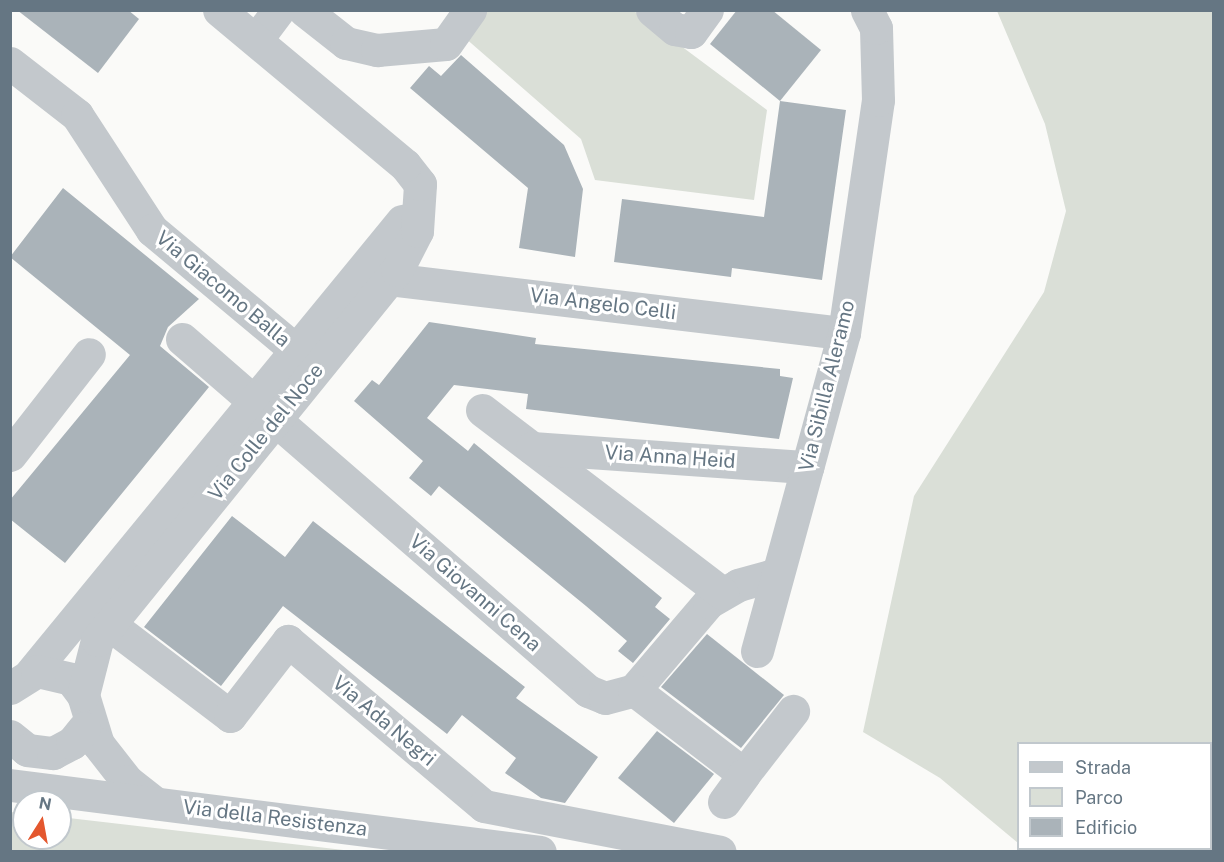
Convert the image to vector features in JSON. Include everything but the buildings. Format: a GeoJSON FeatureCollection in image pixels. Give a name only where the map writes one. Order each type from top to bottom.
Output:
{"type":"FeatureCollection","features":[{"type":"Feature","properties":{"kind":"street","name":"Via Colle del Noce"},"geometry":{"type":"LineString","coordinates":[[58,790],[81,749],[91,658],[109,624],[266,412],[376,277],[417,231],[421,204],[420,184],[405,165],[219,10]]}},
{"type":"Feature","properties":{"kind":"street"},"geometry":{"type":"LineString","coordinates":[[256,40],[279,10]]}},
{"type":"Feature","properties":{"kind":"street"},"geometry":{"type":"LineString","coordinates":[[304,10],[346,42],[377,50],[446,44],[470,10]]}},
{"type":"Feature","properties":{"kind":"street"},"geometry":{"type":"LineString","coordinates":[[652,10],[675,29],[691,32],[707,10]]}},
{"type":"Feature","properties":{"kind":"street","name":"Via Sibilla Aleramo"},"geometry":{"type":"LineString","coordinates":[[757,651],[844,333],[878,100],[876,28],[867,10]]}},
{"type":"Feature","properties":{"kind":"street","name":"Via Giacomo Balla"},"geometry":{"type":"LineString","coordinates":[[10,63],[77,115],[152,230],[299,353]]}},
{"type":"Feature","properties":{"kind":"street","name":"Via Colle del Noce"},"geometry":{"type":"LineString","coordinates":[[17,676],[266,412],[299,353],[376,277]]}},
{"type":"Feature","properties":{"kind":"street","name":"Via Angelo Celli"},"geometry":{"type":"LineString","coordinates":[[376,277],[844,333]]}},
{"type":"Feature","properties":{"kind":"street","name":"Via Giovanni Cena"},"geometry":{"type":"LineString","coordinates":[[182,339],[588,691],[617,698],[634,690]]}},
{"type":"Feature","properties":{"kind":"street"},"geometry":{"type":"LineString","coordinates":[[10,454],[89,354]]}},
{"type":"Feature","properties":{"kind":"street"},"geometry":{"type":"LineString","coordinates":[[482,410],[722,594]]}},
{"type":"Feature","properties":{"kind":"street","name":"Via Anna Heid"},"geometry":{"type":"LineString","coordinates":[[532,448],[807,467]]}},
{"type":"Feature","properties":{"kind":"street"},"geometry":{"type":"LineString","coordinates":[[744,774],[634,690],[722,594],[777,574]]}},
{"type":"Feature","properties":{"kind":"street","name":"Via Ada Negri"},"geometry":{"type":"LineString","coordinates":[[109,624],[230,716],[288,641],[484,806],[720,852]]}},
{"type":"Feature","properties":{"kind":"street","name":"Via Colle del Noce"},"geometry":{"type":"LineString","coordinates":[[17,676],[64,675],[111,762],[155,803]]}},
{"type":"Feature","properties":{"kind":"street"},"geometry":{"type":"LineString","coordinates":[[724,802],[793,711]]}},
{"type":"Feature","properties":{"kind":"street"},"geometry":{"type":"LineString","coordinates":[[10,736],[27,750],[53,753],[72,744],[84,712]]}},
{"type":"Feature","properties":{"kind":"street","name":"Via della Resistenza"},"geometry":{"type":"LineString","coordinates":[[10,785],[49,790]]}},
{"type":"Feature","properties":{"kind":"street","name":"Via della Resistenza"},"geometry":{"type":"LineString","coordinates":[[72,793],[540,852]]}},
{"type":"Feature","properties":{"kind":"green space"},"geometry":{"type":"Polygon","coordinates":[[[485,11],[634,11],[767,110],[754,200],[595,180],[581,139],[464,37],[485,11]]]}},
{"type":"Feature","properties":{"kind":"green space"},"geometry":{"type":"Polygon","coordinates":[[[997,11],[1213,11],[1213,851],[1119,850],[1212,850],[1212,742],[1017,742],[1017,842],[940,778],[863,732],[914,496],[1044,292],[1066,211],[1045,124],[997,11]]]}},
{"type":"Feature","properties":{"kind":"green space"},"geometry":{"type":"Polygon","coordinates":[[[10,812],[12,812],[12,850],[72,850],[72,818],[352,851],[11,851],[10,812]]]}}]}
